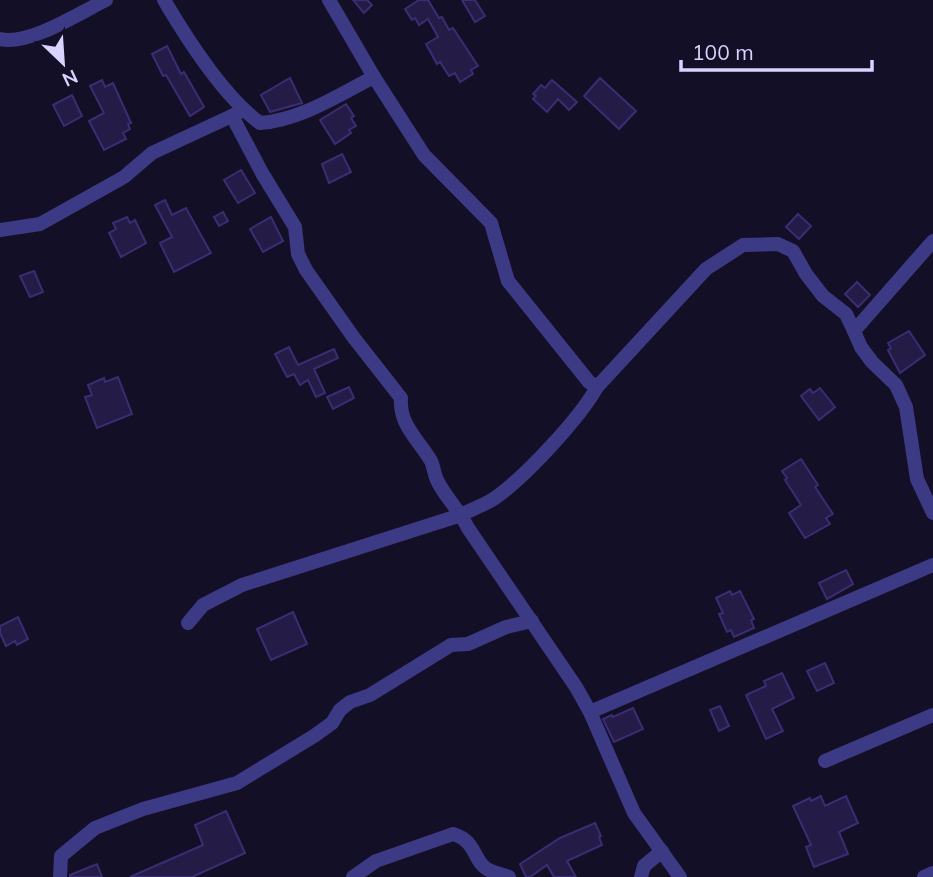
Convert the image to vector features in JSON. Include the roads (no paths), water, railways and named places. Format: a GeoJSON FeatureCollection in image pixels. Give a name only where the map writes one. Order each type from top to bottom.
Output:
{"type":"FeatureCollection","features":[{"type":"Feature","properties":{"kind":"street"},"geometry":{"type":"LineString","coordinates":[[0,39],[18,40],[34,35],[106,0]]}},
{"type":"Feature","properties":{"kind":"street"},"geometry":{"type":"LineString","coordinates":[[164,0],[237,114],[262,173],[295,226],[298,254],[306,271],[401,398],[400,408],[406,428],[432,463],[438,481],[468,528],[576,687],[590,712],[634,813],[680,877]]}},
{"type":"Feature","properties":{"kind":"street"},"geometry":{"type":"LineString","coordinates":[[330,0],[374,77],[424,155],[491,223],[508,281],[589,382],[597,387]]}},
{"type":"Feature","properties":{"kind":"street"},"geometry":{"type":"LineString","coordinates":[[0,230],[40,224],[124,177],[152,153],[237,114],[260,123],[280,121],[374,77]]}},
{"type":"Feature","properties":{"kind":"street"},"geometry":{"type":"LineString","coordinates":[[854,331],[933,241]]}},
{"type":"Feature","properties":{"kind":"street"},"geometry":{"type":"LineString","coordinates":[[188,624],[203,605],[243,585],[461,515],[495,499],[524,473],[587,405],[597,387],[706,269],[743,245],[778,244],[793,251],[823,296],[846,314],[861,347],[872,362],[896,384],[906,407],[917,479],[933,513]]}},
{"type":"Feature","properties":{"kind":"street"},"geometry":{"type":"LineString","coordinates":[[590,712],[933,565]]}},
{"type":"Feature","properties":{"kind":"street"},"geometry":{"type":"LineString","coordinates":[[60,877],[61,856],[95,828],[144,809],[237,783],[314,736],[332,723],[340,710],[350,702],[370,695],[452,645],[468,644],[506,627],[532,621]]}},
{"type":"Feature","properties":{"kind":"street"},"geometry":{"type":"LineString","coordinates":[[825,761],[933,715]]}},
{"type":"Feature","properties":{"kind":"street"},"geometry":{"type":"LineString","coordinates":[[353,877],[376,861],[453,834],[462,837],[473,848],[485,868],[509,877]]}},
{"type":"Feature","properties":{"kind":"street"},"geometry":{"type":"LineString","coordinates":[[641,877],[644,866],[662,851]]}},
{"type":"Feature","properties":{"kind":"street"},"geometry":{"type":"LineString","coordinates":[[924,877],[933,873]]}}]}
